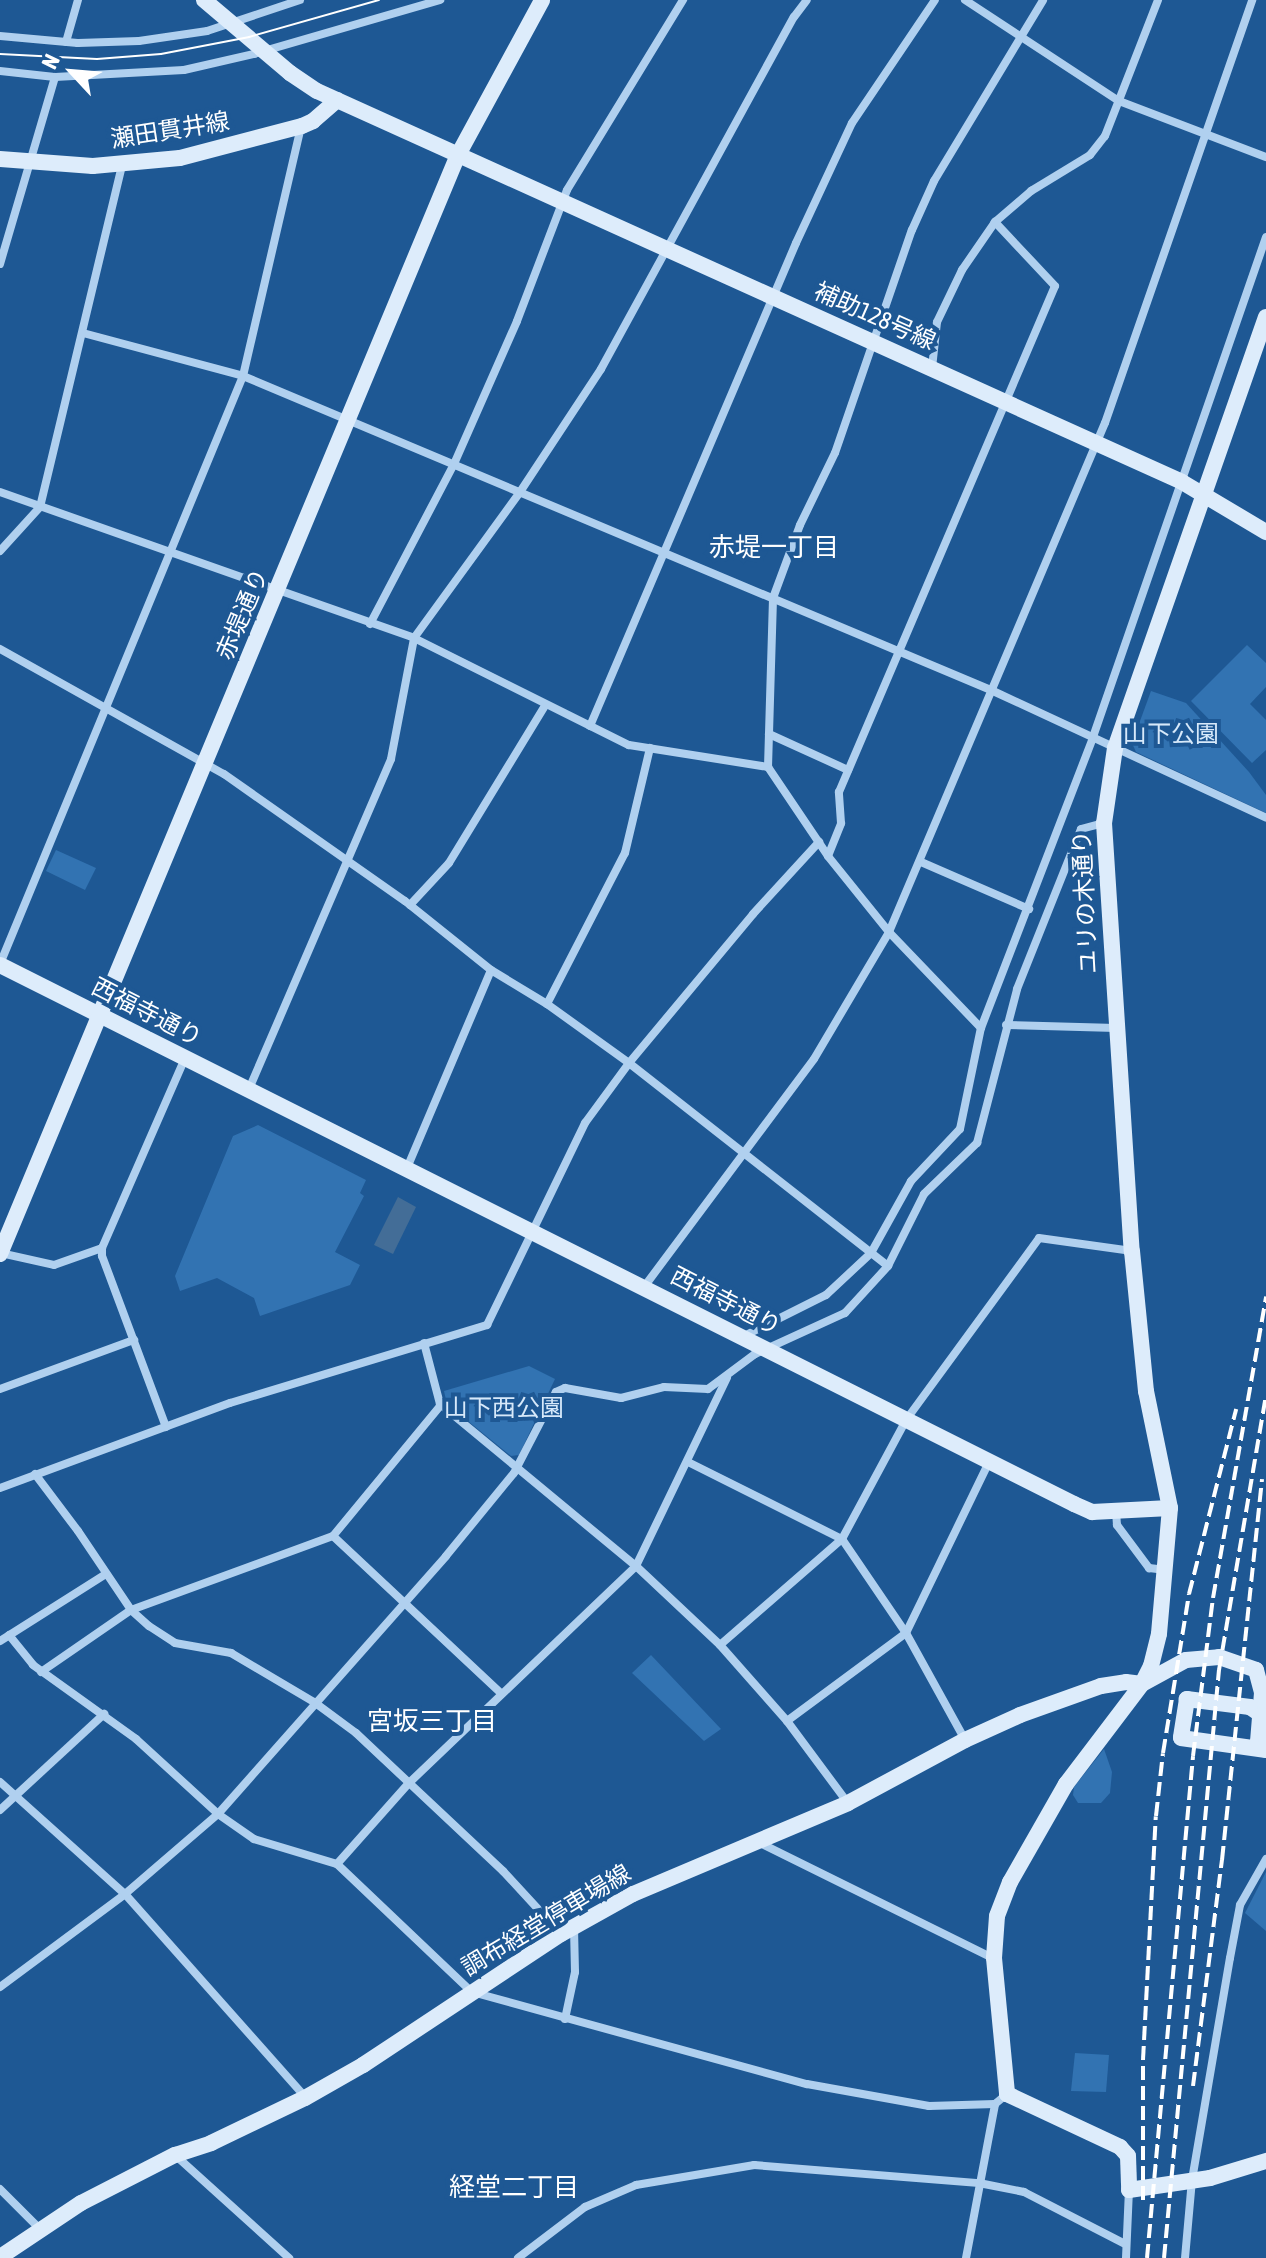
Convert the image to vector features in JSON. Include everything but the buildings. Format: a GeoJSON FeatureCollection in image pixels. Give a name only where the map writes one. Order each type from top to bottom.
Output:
{"type":"FeatureCollection","features":[{"type":"Feature","properties":{"kind":"street"},"geometry":{"type":"LineString","coordinates":[[66,42],[78,0]]}},
{"type":"Feature","properties":{"kind":"street"},"geometry":{"type":"LineString","coordinates":[[204,0],[302,82],[458,155]]}},
{"type":"Feature","properties":{"kind":"street"},"geometry":{"type":"LineString","coordinates":[[0,36],[66,42],[139,41],[207,31],[300,0]]}},
{"type":"Feature","properties":{"kind":"street"},"geometry":{"type":"LineString","coordinates":[[0,71],[55,77],[184,70],[264,51],[440,0]]}},
{"type":"Feature","properties":{"kind":"street","name":"赤堤通り"},"geometry":{"type":"LineString","coordinates":[[0,1253],[458,155],[542,0]]}},
{"type":"Feature","properties":{"kind":"street"},"geometry":{"type":"LineString","coordinates":[[370,624],[454,464],[517,321],[567,190],[683,0]]}},
{"type":"Feature","properties":{"kind":"street"},"geometry":{"type":"LineString","coordinates":[[249,1089],[344,860],[391,759],[414,638],[520,492],[601,369],[794,17],[807,0]]}},
{"type":"Feature","properties":{"kind":"street"},"geometry":{"type":"LineString","coordinates":[[590,726],[776,297],[796,243],[852,123],[935,0]]}},
{"type":"Feature","properties":{"kind":"street"},"geometry":{"type":"LineString","coordinates":[[965,0],[1119,101],[1266,157]]}},
{"type":"Feature","properties":{"kind":"street"},"geometry":{"type":"LineString","coordinates":[[981,1028],[889,932],[828,856],[768,767],[773,598],[800,525],[835,453],[912,230],[934,181],[1043,0]]}},
{"type":"Feature","properties":{"kind":"street"},"geometry":{"type":"LineString","coordinates":[[932,368],[937,322],[962,270],[995,222],[1031,191],[1090,155],[1105,136],[1158,0]]}},
{"type":"Feature","properties":{"kind":"street"},"geometry":{"type":"LineString","coordinates":[[644,1287],[814,1059],[889,932],[1097,443],[1252,0]]}},
{"type":"Feature","properties":{"kind":"street"},"geometry":{"type":"LineString","coordinates":[[0,264],[55,77]]}},
{"type":"Feature","properties":{"kind":"street","name":"瀬田貫井線"},"geometry":{"type":"LineString","coordinates":[[0,159],[122,165],[210,152],[302,126],[313,121],[337,100]]}},
{"type":"Feature","properties":{"kind":"street"},"geometry":{"type":"LineString","coordinates":[[0,964],[243,376],[302,126]]}},
{"type":"Feature","properties":{"kind":"street","name":"補助128号線"},"geometry":{"type":"LineString","coordinates":[[458,155],[1182,482],[1266,532]]}},
{"type":"Feature","properties":{"kind":"street"},"geometry":{"type":"LineString","coordinates":[[0,551],[40,507],[122,165]]}},
{"type":"Feature","properties":{"kind":"street"},"geometry":{"type":"LineString","coordinates":[[828,856],[840,829],[839,792],[1055,286],[995,222]]}},
{"type":"Feature","properties":{"kind":"street"},"geometry":{"type":"LineString","coordinates":[[742,1337],[826,1295],[871,1253],[911,1181],[960,1129],[981,1028],[1093,737],[1266,237]]}},
{"type":"Feature","properties":{"kind":"street","name":"ユリの木通り"},"geometry":{"type":"LineString","coordinates":[[1170,1508],[1146,1391],[1132,1251],[1104,823],[1115,748],[1266,317]]}},
{"type":"Feature","properties":{"kind":"street"},"geometry":{"type":"LineString","coordinates":[[83,333],[243,376],[993,691],[1266,818]]}},
{"type":"Feature","properties":{"kind":"street"},"geometry":{"type":"LineString","coordinates":[[0,492],[414,638],[545,706],[629,745],[768,767]]}},
{"type":"Feature","properties":{"kind":"street"},"geometry":{"type":"LineString","coordinates":[[0,649],[206,763],[410,905],[491,970],[547,1004],[629,1063],[888,1266]]}},
{"type":"Feature","properties":{"kind":"street"},"geometry":{"type":"LineString","coordinates":[[410,905],[449,863],[545,706]]}},
{"type":"Feature","properties":{"kind":"street"},"geometry":{"type":"LineString","coordinates":[[769,734],[848,770]]}},
{"type":"Feature","properties":{"kind":"street"},"geometry":{"type":"LineString","coordinates":[[547,1004],[625,853],[650,748]]}},
{"type":"Feature","properties":{"kind":"street"},"geometry":{"type":"LineString","coordinates":[[0,1987],[125,1894],[218,1814],[314,1702],[406,1602],[518,1469],[556,1392],[565,1388],[621,1398],[664,1387],[700,1391],[768,1349],[845,1313],[888,1266],[924,1194],[977,1143],[1006,1025],[1081,829],[1104,823]]}},
{"type":"Feature","properties":{"kind":"street"},"geometry":{"type":"LineString","coordinates":[[0,1488],[230,1403],[487,1325],[585,1123],[629,1063],[753,914],[819,842]]}},
{"type":"Feature","properties":{"kind":"street"},"geometry":{"type":"LineString","coordinates":[[921,862],[1029,909]]}},
{"type":"Feature","properties":{"kind":"street","name":"西福寺通り"},"geometry":{"type":"LineString","coordinates":[[0,964],[1092,1512],[1170,1508]]}},
{"type":"Feature","properties":{"kind":"street"},"geometry":{"type":"LineString","coordinates":[[407,1168],[491,970]]}},
{"type":"Feature","properties":{"kind":"street"},"geometry":{"type":"LineString","coordinates":[[1006,1025],[1116,1028]]}},
{"type":"Feature","properties":{"kind":"street"},"geometry":{"type":"LineString","coordinates":[[166,1427],[102,1248],[185,1058]]}},
{"type":"Feature","properties":{"kind":"street"},"geometry":{"type":"LineString","coordinates":[[720,1645],[842,1539],[906,1420],[1039,1238],[1132,1251]]}},
{"type":"Feature","properties":{"kind":"street"},"geometry":{"type":"LineString","coordinates":[[0,1253],[54,1265],[102,1248]]}},
{"type":"Feature","properties":{"kind":"street"},"geometry":{"type":"LineString","coordinates":[[0,1389],[134,1340]]}},
{"type":"Feature","properties":{"kind":"street"},"geometry":{"type":"LineString","coordinates":[[424,1343],[441,1405],[636,1566],[720,1645],[787,1721],[848,1803]]}},
{"type":"Feature","properties":{"kind":"street"},"geometry":{"type":"LineString","coordinates":[[337,1864],[409,1783],[636,1566],[727,1377]]}},
{"type":"Feature","properties":{"kind":"street"},"geometry":{"type":"LineString","coordinates":[[41,1672],[131,1610],[333,1536],[441,1405]]}},
{"type":"Feature","properties":{"kind":"street"},"geometry":{"type":"LineString","coordinates":[[688,1462],[842,1539],[906,1633],[965,1740]]}},
{"type":"Feature","properties":{"kind":"street"},"geometry":{"type":"LineString","coordinates":[[787,1721],[906,1633],[989,1462]]}},
{"type":"Feature","properties":{"kind":"street"},"geometry":{"type":"LineString","coordinates":[[35,1474],[131,1610],[175,1643],[231,1653],[314,1702],[356,1733],[567,1930],[575,1972],[565,2019]]}},
{"type":"Feature","properties":{"kind":"street"},"geometry":{"type":"LineString","coordinates":[[966,2258],[979,2183],[1001,2099],[994,1958],[997,1916],[1017,1868],[1066,1784],[1142,1684],[1155,1652],[1167,1570],[1170,1508]]}},
{"type":"Feature","properties":{"kind":"street"},"geometry":{"type":"LineString","coordinates":[[1116,1511],[1117,1525],[1149,1568],[1167,1570]]}},
{"type":"Feature","properties":{"kind":"street"},"geometry":{"type":"LineString","coordinates":[[333,1536],[502,1694]]}},
{"type":"Feature","properties":{"kind":"street"},"geometry":{"type":"LineString","coordinates":[[0,1641],[106,1574]]}},
{"type":"Feature","properties":{"kind":"street"},"geometry":{"type":"LineString","coordinates":[[9,1635],[41,1672],[104,1714],[218,1814],[254,1839],[337,1864],[472,1992],[837,2090],[929,2106],[1001,2099],[1120,2147],[1128,2156],[1126,2258]]}},
{"type":"Feature","properties":{"kind":"street"},"geometry":{"type":"LineString","coordinates":[[1142,1684],[1186,1660],[1219,1657],[1261,1667],[1258,1742],[1266,1750]]}},
{"type":"Feature","properties":{"kind":"street","name":"調布経堂停車場線"},"geometry":{"type":"LineString","coordinates":[[4,2256],[81,2203],[175,2155],[211,2143],[305,2098],[369,2062],[567,1930],[665,1878],[848,1803],[965,1740],[1071,1695],[1126,1682],[1142,1684]]}},
{"type":"Feature","properties":{"kind":"street"},"geometry":{"type":"LineString","coordinates":[[1260,1714],[1250,1707],[1187,1699],[1181,1738],[1266,1750]]}},
{"type":"Feature","properties":{"kind":"street"},"geometry":{"type":"LineString","coordinates":[[0,1810],[104,1714]]}},
{"type":"Feature","properties":{"kind":"street"},"geometry":{"type":"LineString","coordinates":[[0,1782],[125,1894],[305,2098]]}},
{"type":"Feature","properties":{"kind":"street"},"geometry":{"type":"LineString","coordinates":[[756,1839],[760,1845],[994,1958]]}},
{"type":"Feature","properties":{"kind":"street"},"geometry":{"type":"LineString","coordinates":[[1185,2258],[1192,2180],[1209,2069],[1240,1905],[1266,1859]]}},
{"type":"Feature","properties":{"kind":"street"},"geometry":{"type":"LineString","coordinates":[[175,2155],[289,2258]]}},
{"type":"Feature","properties":{"kind":"street"},"geometry":{"type":"LineString","coordinates":[[1129,2190],[1192,2180],[1266,2161]]}},
{"type":"Feature","properties":{"kind":"street"},"geometry":{"type":"LineString","coordinates":[[518,2258],[585,2207],[636,2185],[754,2165],[979,2183],[1024,2192],[1125,2244]]}},
{"type":"Feature","properties":{"kind":"street"},"geometry":{"type":"LineString","coordinates":[[0,2189],[40,2229]]}},
{"type":"Feature","properties":{"kind":"green space"},"geometry":{"type":"Polygon","coordinates":[[[1247,645],[1266,663],[1266,687],[1250,704],[1266,720],[1266,750],[1252,763],[1191,701],[1247,645]]]}},
{"type":"Feature","properties":{"kind":"green space","name":"山下公園"},"geometry":{"type":"Polygon","coordinates":[[[1151,691],[1186,703],[1266,795],[1266,813],[1136,752],[1132,743],[1151,691]]]}},
{"type":"Feature","properties":{"kind":"green space"},"geometry":{"type":"Polygon","coordinates":[[[56,850],[96,868],[85,890],[46,871],[56,850]]]}},
{"type":"Feature","properties":{"kind":"green space"},"geometry":{"type":"Polygon","coordinates":[[[258,1125],[366,1180],[360,1193],[364,1196],[335,1252],[360,1265],[350,1285],[260,1316],[254,1298],[217,1278],[180,1291],[175,1276],[233,1136],[258,1125]]]}},
{"type":"Feature","properties":{"kind":"green space","name":"山下西公園"},"geometry":{"type":"Polygon","coordinates":[[[529,1366],[555,1379],[519,1455],[511,1456],[447,1404],[444,1391],[529,1366]]]}},
{"type":"Feature","properties":{"kind":"green space"},"geometry":{"type":"Polygon","coordinates":[[[651,1655],[721,1729],[704,1741],[632,1673],[651,1655]]]}},
{"type":"Feature","properties":{"kind":"green space"},"geometry":{"type":"Polygon","coordinates":[[[1104,1749],[1112,1772],[1110,1793],[1101,1803],[1078,1803],[1073,1795],[1074,1787],[1104,1749]]]}},
{"type":"Feature","properties":{"kind":"green space"},"geometry":{"type":"Polygon","coordinates":[[[1266,1872],[1266,1931],[1245,1913],[1266,1872]]]}},
{"type":"Feature","properties":{"kind":"green space"},"geometry":{"type":"Polygon","coordinates":[[[1075,2053],[1109,2055],[1106,2092],[1071,2091],[1075,2053]]]}},
{"type":"Feature","properties":{"kind":"shaded area"},"geometry":{"type":"Polygon","coordinates":[[[398,1197],[416,1207],[393,1254],[374,1245],[398,1197]]]}},
{"type":"Feature","properties":{"kind":"tram line"},"geometry":{"type":"LineString","coordinates":[[0,54],[97,59],[161,54],[249,37],[379,0]]}},
{"type":"Feature","properties":{"kind":"railway"},"geometry":{"type":"LineString","coordinates":[[1147,2258],[1193,1756],[1213,1598],[1266,1297]]}},
{"type":"Feature","properties":{"kind":"railway"},"geometry":{"type":"LineString","coordinates":[[1164,2258],[1219,1670],[1266,1395]]}},
{"type":"Feature","properties":{"kind":"railway"},"geometry":{"type":"LineString","coordinates":[[1143,2200],[1143,2060],[1156,1816],[1163,1753],[1189,1594],[1236,1409]]}},
{"type":"Feature","properties":{"kind":"railway"},"geometry":{"type":"LineString","coordinates":[[1193,2086],[1222,1860],[1262,1479]]}},
{"type":"Feature","properties":{"kind":"district","name":"赤堤一丁目"},"geometry":{"type":"Point","coordinates":[774,548]}},
{"type":"Feature","properties":{"kind":"district","name":"宮坂三丁目"},"geometry":{"type":"Point","coordinates":[432,1722]}},
{"type":"Feature","properties":{"kind":"district","name":"経堂二丁目"},"geometry":{"type":"Point","coordinates":[514,2188]}}]}
